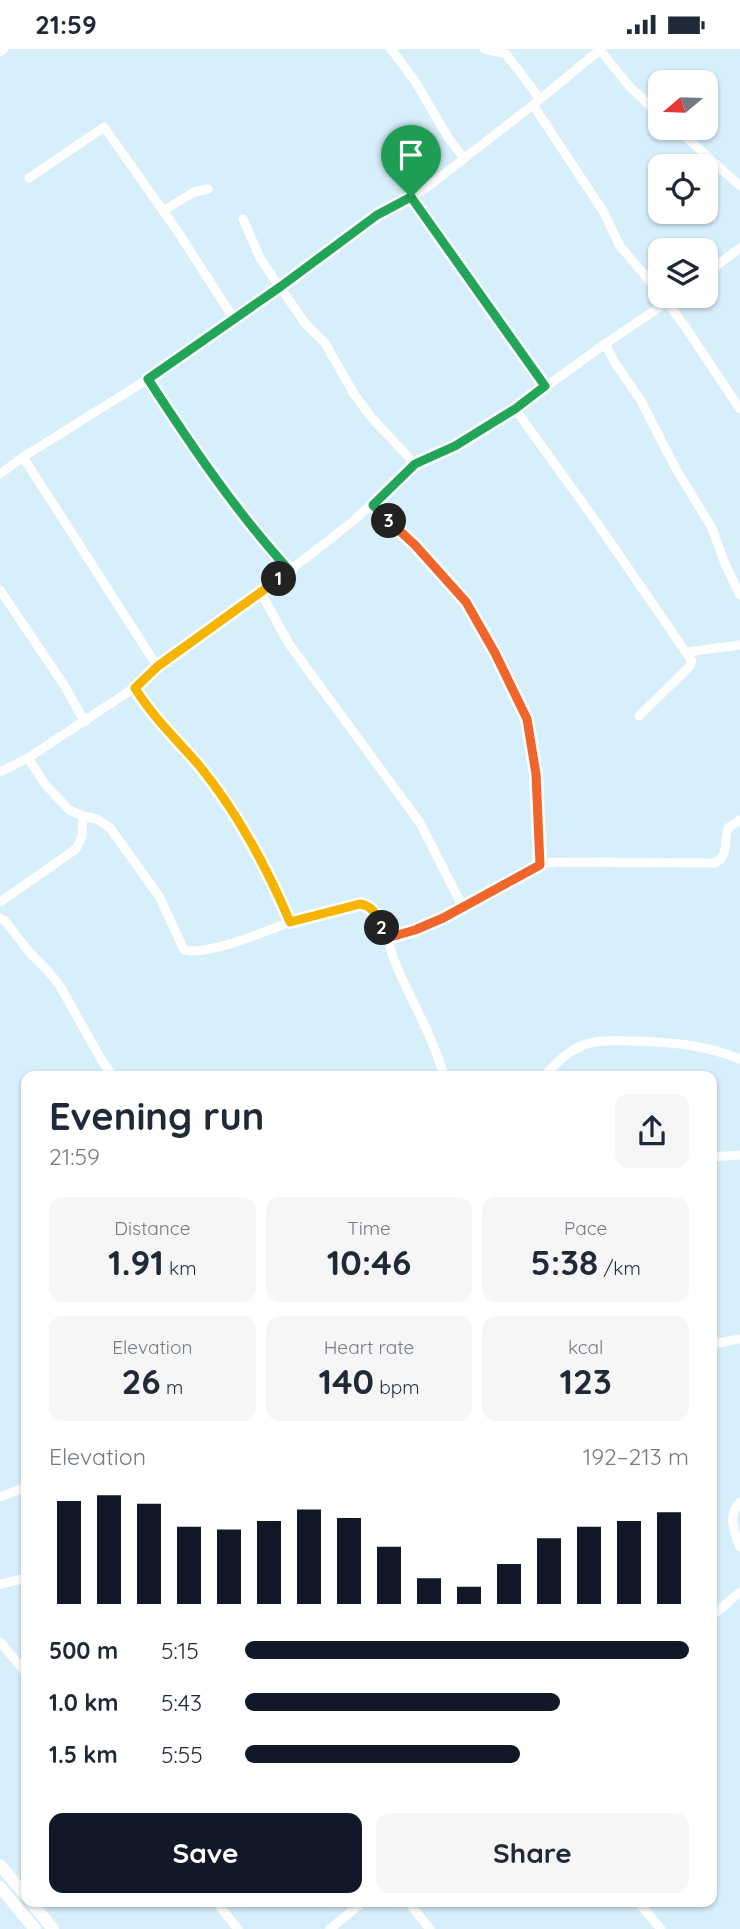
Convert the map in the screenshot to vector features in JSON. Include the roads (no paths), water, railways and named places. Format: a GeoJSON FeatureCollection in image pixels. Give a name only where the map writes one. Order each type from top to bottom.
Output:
{"type":"FeatureCollection","features":[{"type":"Feature","properties":{"kind":"street"},"geometry":{"type":"LineString","coordinates":[[391,49],[415,81],[449,139],[464,158]]}},
{"type":"Feature","properties":{"kind":"street"},"geometry":{"type":"LineString","coordinates":[[484,49],[506,54],[603,211],[620,246],[648,279]]}},
{"type":"Feature","properties":{"kind":"street"},"geometry":{"type":"LineString","coordinates":[[0,474],[148,379],[377,215],[433,183],[600,49],[630,87],[648,104]]}},
{"type":"Feature","properties":{"kind":"street"},"geometry":{"type":"LineString","coordinates":[[29,177],[104,127],[234,319]]}},
{"type":"Feature","properties":{"kind":"street"},"geometry":{"type":"LineString","coordinates":[[689,140],[740,187]]}},
{"type":"Feature","properties":{"kind":"street"},"geometry":{"type":"LineString","coordinates":[[163,211],[194,192],[208,189]]}},
{"type":"Feature","properties":{"kind":"street"},"geometry":{"type":"LineString","coordinates":[[411,197],[545,386]]}},
{"type":"Feature","properties":{"kind":"street"},"geometry":{"type":"LineString","coordinates":[[243,219],[260,258],[306,323],[325,343],[354,394],[415,464]]}},
{"type":"Feature","properties":{"kind":"street"},"geometry":{"type":"LineString","coordinates":[[718,264],[740,247]]}},
{"type":"Feature","properties":{"kind":"street"},"geometry":{"type":"LineString","coordinates":[[0,772],[28,758],[135,688],[158,666],[261,593],[373,505],[415,464],[455,446],[515,409],[649,308]]}},
{"type":"Feature","properties":{"kind":"street"},"geometry":{"type":"LineString","coordinates":[[671,308],[740,409]]}},
{"type":"Feature","properties":{"kind":"street"},"geometry":{"type":"LineString","coordinates":[[605,344],[640,399],[676,470],[712,528],[740,595]]}},
{"type":"Feature","properties":{"kind":"street"},"geometry":{"type":"LineString","coordinates":[[148,379],[237,508],[261,540],[290,571]]}},
{"type":"Feature","properties":{"kind":"street"},"geometry":{"type":"LineString","coordinates":[[515,409],[692,661],[639,716]]}},
{"type":"Feature","properties":{"kind":"street"},"geometry":{"type":"LineString","coordinates":[[23,457],[158,666]]}},
{"type":"Feature","properties":{"kind":"street"},"geometry":{"type":"LineString","coordinates":[[373,505],[415,545],[466,602],[495,653],[527,719],[536,774],[540,865]]}},
{"type":"Feature","properties":{"kind":"street"},"geometry":{"type":"LineString","coordinates":[[0,590],[64,685],[85,722]]}},
{"type":"Feature","properties":{"kind":"street"},"geometry":{"type":"LineString","coordinates":[[261,593],[289,644],[420,823],[463,907]]}},
{"type":"Feature","properties":{"kind":"street"},"geometry":{"type":"LineString","coordinates":[[686,652],[740,645]]}},
{"type":"Feature","properties":{"kind":"street"},"geometry":{"type":"LineString","coordinates":[[135,688],[148,709],[198,765],[227,806],[256,851],[290,922]]}},
{"type":"Feature","properties":{"kind":"street"},"geometry":{"type":"LineString","coordinates":[[28,758],[69,810],[97,819],[110,828],[159,896],[184,950],[189,952],[216,948],[290,922],[360,904],[368,905],[375,911],[396,964],[426,1026],[442,1071]]}},
{"type":"Feature","properties":{"kind":"street"},"geometry":{"type":"LineString","coordinates":[[0,902],[76,849],[82,837],[83,816]]}},
{"type":"Feature","properties":{"kind":"street"},"geometry":{"type":"LineString","coordinates":[[387,938],[443,918],[540,865],[551,862],[715,863],[722,860],[724,855],[728,828],[740,820]]}},
{"type":"Feature","properties":{"kind":"street"},"geometry":{"type":"LineString","coordinates":[[0,918],[60,986],[109,1071]]}},
{"type":"Feature","properties":{"kind":"street"},"geometry":{"type":"LineString","coordinates":[[549,1071],[578,1047],[592,1042],[657,1041],[694,1045],[740,1059]]}},
{"type":"Feature","properties":{"kind":"street"},"geometry":{"type":"LineString","coordinates":[[717,1157],[740,1155]]}},
{"type":"Feature","properties":{"kind":"street"},"geometry":{"type":"LineString","coordinates":[[717,1343],[740,1339]]}},
{"type":"Feature","properties":{"kind":"street"},"geometry":{"type":"LineString","coordinates":[[0,1497],[21,1489]]}},
{"type":"Feature","properties":{"kind":"street"},"geometry":{"type":"LineString","coordinates":[[740,1502],[732,1514],[733,1530],[740,1547]]}},
{"type":"Feature","properties":{"kind":"street"},"geometry":{"type":"LineString","coordinates":[[0,1584],[21,1579]]}},
{"type":"Feature","properties":{"kind":"street"},"geometry":{"type":"LineString","coordinates":[[717,1612],[740,1592]]}},
{"type":"Feature","properties":{"kind":"street"},"geometry":{"type":"LineString","coordinates":[[0,1642],[21,1667]]}},
{"type":"Feature","properties":{"kind":"street"},"geometry":{"type":"LineString","coordinates":[[0,1865],[21,1890]]}},
{"type":"Feature","properties":{"kind":"street"},"geometry":{"type":"LineString","coordinates":[[4,1892],[34,1928],[44,1918]]}},
{"type":"Feature","properties":{"kind":"street"},"geometry":{"type":"LineString","coordinates":[[35,1907],[53,1929]]}},
{"type":"Feature","properties":{"kind":"street"},"geometry":{"type":"LineString","coordinates":[[220,1907],[238,1929]]}},
{"type":"Feature","properties":{"kind":"street"},"geometry":{"type":"LineString","coordinates":[[330,1929],[357,1907]]}},
{"type":"Feature","properties":{"kind":"street"},"geometry":{"type":"LineString","coordinates":[[412,1907],[430,1929]]}},
{"type":"Feature","properties":{"kind":"street"},"geometry":{"type":"LineString","coordinates":[[642,1907],[661,1929]]}}]}
